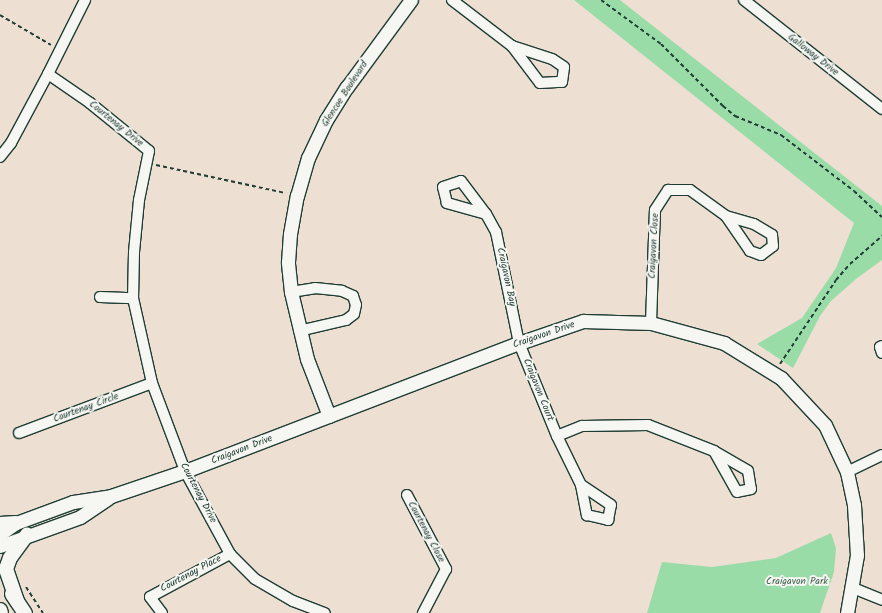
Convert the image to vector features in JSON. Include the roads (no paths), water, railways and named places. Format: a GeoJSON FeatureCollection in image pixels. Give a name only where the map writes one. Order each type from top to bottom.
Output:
{"type":"FeatureCollection","features":[{"type":"Feature","properties":{"kind":"main road"},"geometry":{"type":"LineString","coordinates":[[0,524],[16,524]]}},
{"type":"Feature","properties":{"kind":"main road"},"geometry":{"type":"LineString","coordinates":[[17,601],[6,569],[10,558],[27,535]]}},
{"type":"Feature","properties":{"kind":"main road"},"geometry":{"type":"LineString","coordinates":[[0,576],[26,613]]}},
{"type":"Feature","properties":{"kind":"main road"},"geometry":{"type":"LineString","coordinates":[[0,585],[17,601]]}},
{"type":"Feature","properties":{"kind":"street"},"geometry":{"type":"LineString","coordinates":[[0,157],[11,143],[85,0]]}},
{"type":"Feature","properties":{"kind":"street","name":"Glencoe Boulevard"},"geometry":{"type":"LineString","coordinates":[[329,416],[307,359],[299,331],[291,292],[288,262],[290,234],[297,196],[308,158],[326,120],[347,87],[411,0]]}},
{"type":"Feature","properties":{"kind":"street"},"geometry":{"type":"LineString","coordinates":[[452,0],[512,46],[540,83],[562,82],[564,67],[552,59],[512,46]]}},
{"type":"Feature","properties":{"kind":"street","name":"Galloway Drive"},"geometry":{"type":"LineString","coordinates":[[744,0],[882,108]]}},
{"type":"Feature","properties":{"kind":"street","name":"Courtenay Drive"},"geometry":{"type":"LineString","coordinates":[[48,74],[90,102],[149,151],[139,200],[134,252],[133,298],[152,383],[185,472],[230,554],[255,579],[293,601],[325,613]]}},
{"type":"Feature","properties":{"kind":"street","name":"Craigavon Close"},"geometry":{"type":"LineString","coordinates":[[651,323],[655,210],[668,190],[690,190],[726,216],[750,251],[761,255],[773,246],[772,235],[754,224],[726,216]]}},
{"type":"Feature","properties":{"kind":"street","name":"Craigavon Bay"},"geometry":{"type":"LineString","coordinates":[[486,214],[496,232],[519,343]]}},
{"type":"Feature","properties":{"kind":"street"},"geometry":{"type":"LineString","coordinates":[[291,292],[315,288],[342,291],[353,296],[356,305],[354,314],[346,320],[299,331]]}},
{"type":"Feature","properties":{"kind":"street"},"geometry":{"type":"LineString","coordinates":[[100,297],[133,298]]}},
{"type":"Feature","properties":{"kind":"street","name":"Craigavon Drive"},"geometry":{"type":"LineString","coordinates":[[0,534],[16,524],[73,502],[111,496],[185,472],[519,343],[583,321],[651,323],[724,343],[781,378],[825,425],[847,472],[854,505],[858,555],[853,588],[847,613]]}},
{"type":"Feature","properties":{"kind":"street","name":"Craigavon Court"},"geometry":{"type":"LineString","coordinates":[[519,343],[557,436],[581,486]]}},
{"type":"Feature","properties":{"kind":"street"},"geometry":{"type":"LineString","coordinates":[[882,346],[880,347],[882,353]]}},
{"type":"Feature","properties":{"kind":"street","name":"Courtenay Circle"},"geometry":{"type":"LineString","coordinates":[[19,433],[152,383]]}},
{"type":"Feature","properties":{"kind":"street"},"geometry":{"type":"LineString","coordinates":[[557,436],[582,426],[648,425],[714,451]]}},
{"type":"Feature","properties":{"kind":"street"},"geometry":{"type":"LineString","coordinates":[[847,472],[882,455]]}},
{"type":"Feature","properties":{"kind":"street","name":"Courtenay Close"},"geometry":{"type":"LineString","coordinates":[[407,495],[446,569],[423,613]]}},
{"type":"Feature","properties":{"kind":"street","name":"Craigavon Drive"},"geometry":{"type":"LineString","coordinates":[[0,546],[80,517],[111,496]]}},
{"type":"Feature","properties":{"kind":"street","name":"Courtenay Place"},"geometry":{"type":"LineString","coordinates":[[162,613],[150,597],[230,554]]}},
{"type":"Feature","properties":{"kind":"street"},"geometry":{"type":"LineString","coordinates":[[853,588],[882,600]]}},
{"type":"Feature","properties":{"kind":"park label","name":"Craigavon Park"},"geometry":{"type":"Point","coordinates":[797,582]}}]}
